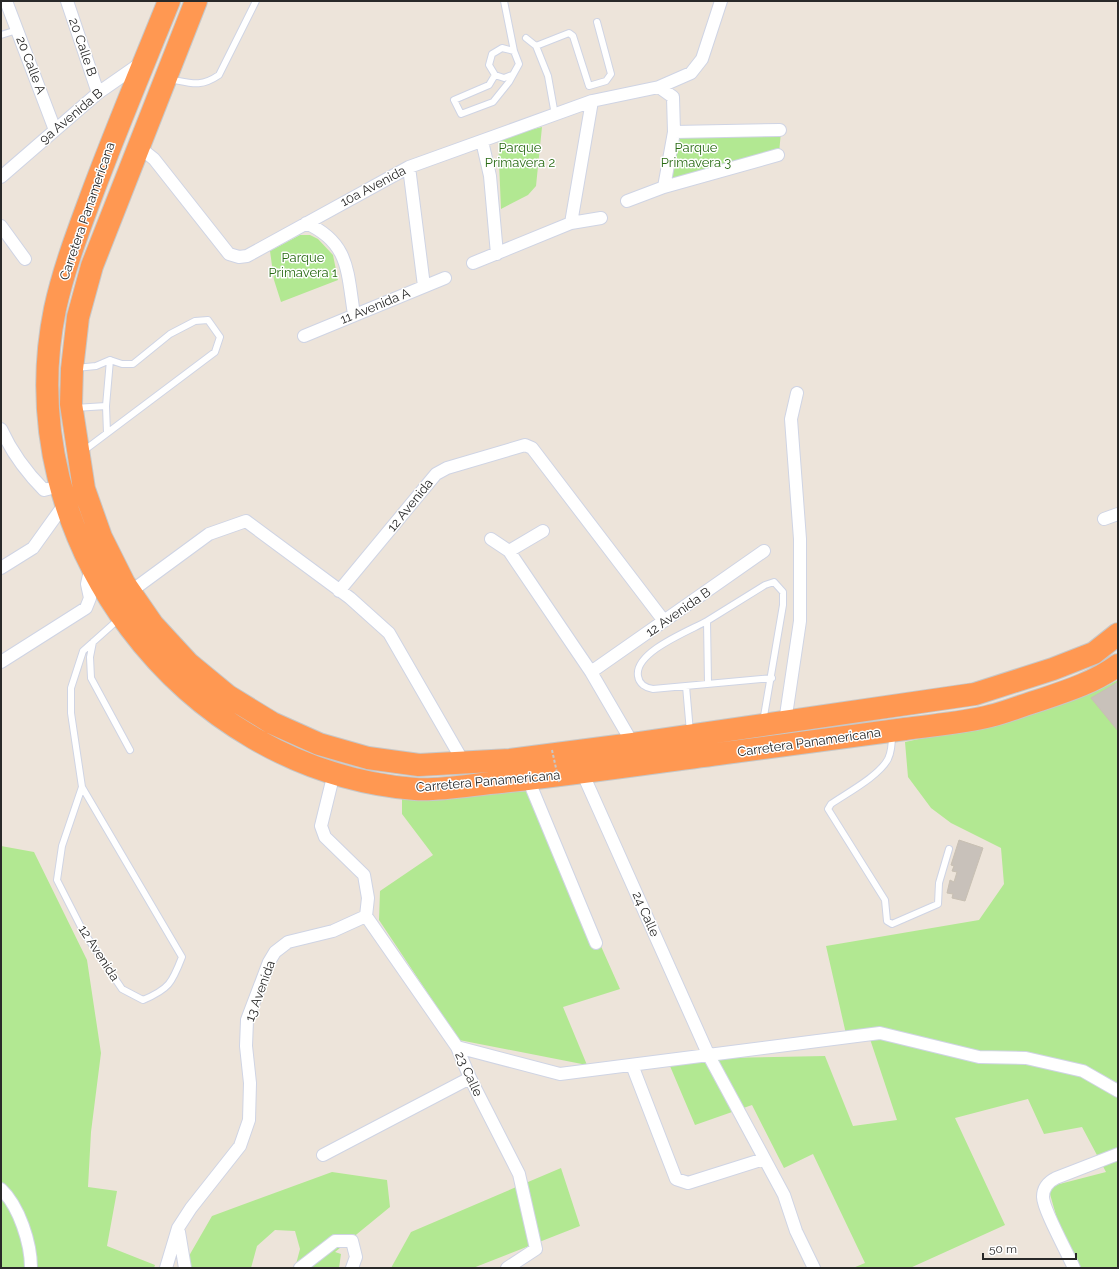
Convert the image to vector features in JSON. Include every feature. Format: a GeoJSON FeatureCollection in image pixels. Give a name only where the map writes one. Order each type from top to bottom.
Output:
{"type":"FeatureCollection","features":[{"type":"Feature","properties":{"kind":"highway","name":"Carretera Panamericana"},"geometry":{"type":"LineString","coordinates":[[196,1],[92,266],[78,317],[72,369],[72,408],[84,488],[101,537],[130,592],[153,625],[188,663],[228,696],[272,723],[319,744],[368,758],[419,765],[510,760],[762,726],[975,694],[1053,669],[1094,653],[1118,634]]}},
{"type":"Feature","properties":{"kind":"highway","name":"Carretera Panamericana"},"geometry":{"type":"LineString","coordinates":[[169,2],[114,136],[67,261],[55,312],[48,364],[49,416],[63,494],[84,553],[91,566],[121,617],[154,658],[180,684],[214,713],[252,737],[279,751],[334,773],[376,784],[420,790],[528,779],[988,717],[1064,692],[1105,675],[1118,664]]}},
{"type":"Feature","properties":{"kind":"highway"},"geometry":{"type":"LineString","coordinates":[[167,74],[155,70],[151,63],[165,26],[169,2]]}},
{"type":"Feature","properties":{"kind":"street","name":"20 Calle A"},"geometry":{"type":"LineString","coordinates":[[6,1],[55,130]]}},
{"type":"Feature","properties":{"kind":"street","name":"20 Calle B"},"geometry":{"type":"LineString","coordinates":[[67,1],[98,93]]}},
{"type":"Feature","properties":{"kind":"street","name":"10a Avenida"},"geometry":{"type":"LineString","coordinates":[[139,147],[154,160],[229,254],[239,257],[247,256],[409,167],[592,101],[658,87],[691,73],[702,59],[721,1]]}},
{"type":"Feature","properties":{"kind":"street","name":"9a Avenida B"},"geometry":{"type":"LineString","coordinates":[[1,177],[98,93],[145,60]]}},
{"type":"Feature","properties":{"kind":"street"},"geometry":{"type":"LineString","coordinates":[[658,87],[673,97],[674,132],[664,188]]}},
{"type":"Feature","properties":{"kind":"street"},"geometry":{"type":"LineString","coordinates":[[571,223],[592,101]]}},
{"type":"Feature","properties":{"kind":"street"},"geometry":{"type":"LineString","coordinates":[[674,132],[780,130]]}},
{"type":"Feature","properties":{"kind":"street"},"geometry":{"type":"LineString","coordinates":[[482,140],[490,176],[497,254]]}},
{"type":"Feature","properties":{"kind":"street"},"geometry":{"type":"LineString","coordinates":[[627,201],[664,188],[778,155]]}},
{"type":"Feature","properties":{"kind":"street"},"geometry":{"type":"LineString","coordinates":[[409,167],[424,286]]}},
{"type":"Feature","properties":{"kind":"street"},"geometry":{"type":"LineString","coordinates":[[472,263],[571,223],[601,218]]}},
{"type":"Feature","properties":{"kind":"street"},"geometry":{"type":"LineString","coordinates":[[306,223],[331,237],[345,257],[354,314]]}},
{"type":"Feature","properties":{"kind":"street"},"geometry":{"type":"LineString","coordinates":[[1,226],[25,259]]}},
{"type":"Feature","properties":{"kind":"street","name":"11 Avenida A"},"geometry":{"type":"LineString","coordinates":[[304,336],[354,314],[445,278]]}},
{"type":"Feature","properties":{"kind":"street"},"geometry":{"type":"LineString","coordinates":[[785,722],[800,621],[800,539],[791,419],[797,393]]}},
{"type":"Feature","properties":{"kind":"street"},"geometry":{"type":"LineString","coordinates":[[1,429],[10,449],[30,476],[44,490],[63,494],[33,548],[1,568]]}},
{"type":"Feature","properties":{"kind":"street","name":"12 Avenida"},"geometry":{"type":"LineString","coordinates":[[339,591],[436,474],[447,468],[525,445],[532,448],[664,621]]}},
{"type":"Feature","properties":{"kind":"street"},"geometry":{"type":"LineString","coordinates":[[1104,519],[1118,514]]}},
{"type":"Feature","properties":{"kind":"street"},"geometry":{"type":"LineString","coordinates":[[130,592],[209,534],[246,521],[350,598],[389,633],[464,763]]}},
{"type":"Feature","properties":{"kind":"street"},"geometry":{"type":"LineString","coordinates":[[509,551],[543,531]]}},
{"type":"Feature","properties":{"kind":"street"},"geometry":{"type":"LineString","coordinates":[[491,539],[509,551],[591,672],[633,744]]}},
{"type":"Feature","properties":{"kind":"street","name":"12 Avenida B"},"geometry":{"type":"LineString","coordinates":[[591,672],[764,551]]}},
{"type":"Feature","properties":{"kind":"street"},"geometry":{"type":"LineString","coordinates":[[1,662],[86,608],[90,598],[87,584],[91,566]]}},
{"type":"Feature","properties":{"kind":"street","name":"24 Calle"},"geometry":{"type":"LineString","coordinates":[[582,772],[709,1056],[784,1196],[796,1230],[814,1268]]}},
{"type":"Feature","properties":{"kind":"street"},"geometry":{"type":"LineString","coordinates":[[334,773],[321,826],[325,837],[364,875],[368,898],[366,916]]}},
{"type":"Feature","properties":{"kind":"street"},"geometry":{"type":"LineString","coordinates":[[528,779],[596,943]]}},
{"type":"Feature","properties":{"kind":"street","name":"23 Calle"},"geometry":{"type":"LineString","coordinates":[[366,916],[457,1047],[470,1078],[519,1174],[536,1250],[507,1268]]}},
{"type":"Feature","properties":{"kind":"street","name":"13 Avenida"},"geometry":{"type":"LineString","coordinates":[[166,1268],[178,1228],[191,1208],[240,1146],[249,1120],[250,1083],[246,1046],[247,1020],[269,962],[275,952],[288,942],[333,931],[366,916]]}},
{"type":"Feature","properties":{"kind":"street"},"geometry":{"type":"LineString","coordinates":[[457,1047],[560,1074],[880,1033],[979,1057],[1026,1058],[1083,1071],[1118,1091]]}},
{"type":"Feature","properties":{"kind":"street"},"geometry":{"type":"LineString","coordinates":[[632,1065],[676,1179],[688,1183],[764,1159]]}},
{"type":"Feature","properties":{"kind":"street"},"geometry":{"type":"LineString","coordinates":[[323,1155],[470,1078]]}},
{"type":"Feature","properties":{"kind":"street"},"geometry":{"type":"LineString","coordinates":[[1074,1268],[1044,1205],[1044,1191],[1048,1183],[1056,1178],[1118,1154]]}},
{"type":"Feature","properties":{"kind":"street"},"geometry":{"type":"LineString","coordinates":[[1,1189],[10,1197],[23,1226],[31,1268]]}},
{"type":"Feature","properties":{"kind":"street"},"geometry":{"type":"LineString","coordinates":[[178,1228],[185,1268]]}},
{"type":"Feature","properties":{"kind":"street"},"geometry":{"type":"LineString","coordinates":[[300,1268],[335,1240],[352,1241],[356,1256],[352,1268]]}},
{"type":"Feature","properties":{"kind":"lane"},"geometry":{"type":"LineString","coordinates":[[167,74],[199,84],[208,83],[219,75],[256,1]]}},
{"type":"Feature","properties":{"kind":"lane"},"geometry":{"type":"LineString","coordinates":[[495,75],[489,85],[454,100],[458,112],[461,114],[492,102],[502,92],[519,64],[514,51],[504,1]]}},
{"type":"Feature","properties":{"kind":"lane"},"geometry":{"type":"LineString","coordinates":[[536,46],[569,33],[573,36],[589,86],[606,81],[611,74],[597,22]]}},
{"type":"Feature","properties":{"kind":"lane"},"geometry":{"type":"LineString","coordinates":[[1,34],[17,30]]}},
{"type":"Feature","properties":{"kind":"lane"},"geometry":{"type":"LineString","coordinates":[[526,38],[530,43],[536,46],[548,76],[555,115]]}},
{"type":"Feature","properties":{"kind":"lane"},"geometry":{"type":"LineString","coordinates":[[512,75],[504,78],[495,75],[489,65],[492,54],[502,48],[514,51]]}},
{"type":"Feature","properties":{"kind":"lane"},"geometry":{"type":"LineString","coordinates":[[72,369],[96,366],[110,360],[122,364],[133,364],[170,334],[195,321],[208,320],[220,337],[214,352],[79,454]]}},
{"type":"Feature","properties":{"kind":"lane"},"geometry":{"type":"LineString","coordinates":[[107,433],[106,406],[110,360]]}},
{"type":"Feature","properties":{"kind":"lane"},"geometry":{"type":"LineString","coordinates":[[72,408],[106,406]]}},
{"type":"Feature","properties":{"kind":"lane"},"geometry":{"type":"LineString","coordinates":[[762,726],[772,678],[783,605],[783,592],[774,582],[764,584],[707,621],[667,642],[643,658],[637,669],[638,678],[645,687],[653,689],[772,678]]}},
{"type":"Feature","properties":{"kind":"lane","name":"12 Avenida"},"geometry":{"type":"LineString","coordinates":[[82,787],[62,846],[57,880],[83,931],[122,989],[143,1000],[158,994],[173,980],[182,958],[82,787],[71,713],[71,688],[83,651],[121,617]]}},
{"type":"Feature","properties":{"kind":"lane"},"geometry":{"type":"LineString","coordinates":[[707,621],[708,684]]}},
{"type":"Feature","properties":{"kind":"lane"},"geometry":{"type":"LineString","coordinates":[[93,642],[90,657],[91,678],[130,750]]}},
{"type":"Feature","properties":{"kind":"lane"},"geometry":{"type":"LineString","coordinates":[[686,686],[690,736]]}},
{"type":"Feature","properties":{"kind":"lane"},"geometry":{"type":"LineString","coordinates":[[892,731],[891,753],[888,760],[881,768],[831,804],[828,809],[885,900],[887,921],[892,924],[938,904],[939,883],[949,849]]}},
{"type":"Feature","properties":{"kind":"path"},"geometry":{"type":"LineString","coordinates":[[552,750],[559,782]]}},
{"type":"Feature","properties":{"kind":"green space","name":"Parque Primavera 2"},"geometry":{"type":"Polygon","coordinates":[[[542,127],[536,186],[528,195],[501,209],[498,138],[542,127]]]}},
{"type":"Feature","properties":{"kind":"green space","name":"Parque Primavera 3"},"geometry":{"type":"Polygon","coordinates":[[[781,132],[779,153],[668,183],[677,134],[781,132]]]}},
{"type":"Feature","properties":{"kind":"green space","name":"Parque Primavera 1"},"geometry":{"type":"Polygon","coordinates":[[[300,235],[310,235],[318,239],[333,255],[338,280],[281,302],[274,280],[270,251],[300,235]]]}},
{"type":"Feature","properties":{"kind":"green space"},"geometry":{"type":"Polygon","coordinates":[[[1118,680],[1118,1268],[1071,1268],[1048,1187],[1106,1172],[1082,1127],[1044,1134],[1028,1099],[955,1118],[1005,1225],[910,1268],[853,1268],[865,1263],[813,1154],[784,1168],[752,1105],[695,1125],[667,1059],[825,1056],[853,1126],[897,1120],[867,1030],[846,1034],[826,946],[979,920],[1004,884],[1001,848],[951,823],[931,808],[908,777],[905,742],[986,725],[1041,711],[1093,692],[1118,680]]]}},
{"type":"Feature","properties":{"kind":"green space"},"geometry":{"type":"Polygon","coordinates":[[[532,791],[620,989],[563,1007],[587,1065],[459,1040],[379,920],[380,891],[433,855],[402,814],[402,796],[532,791]]]}},
{"type":"Feature","properties":{"kind":"green space"},"geometry":{"type":"Polygon","coordinates":[[[1,846],[34,852],[87,960],[101,1053],[91,1132],[88,1187],[117,1191],[107,1246],[155,1265],[154,1268],[1,1268],[1,846]]]}},
{"type":"Feature","properties":{"kind":"green space"},"geometry":{"type":"Polygon","coordinates":[[[561,1168],[580,1226],[473,1268],[391,1268],[411,1232],[561,1168]]]}},
{"type":"Feature","properties":{"kind":"green space"},"geometry":{"type":"Polygon","coordinates":[[[332,1172],[387,1180],[390,1207],[335,1252],[341,1254],[339,1268],[295,1268],[300,1249],[295,1231],[275,1230],[257,1246],[251,1268],[182,1268],[212,1216],[332,1172]]]}},
{"type":"Feature","properties":{"kind":"building"},"geometry":{"type":"Polygon","coordinates":[[[1118,682],[1118,731],[1091,698],[1118,682]]]}},
{"type":"Feature","properties":{"kind":"building"},"geometry":{"type":"Polygon","coordinates":[[[959,840],[983,848],[965,901],[952,898],[953,894],[947,893],[950,880],[954,882],[957,872],[952,871],[954,866],[951,865],[959,840]]]}}]}
